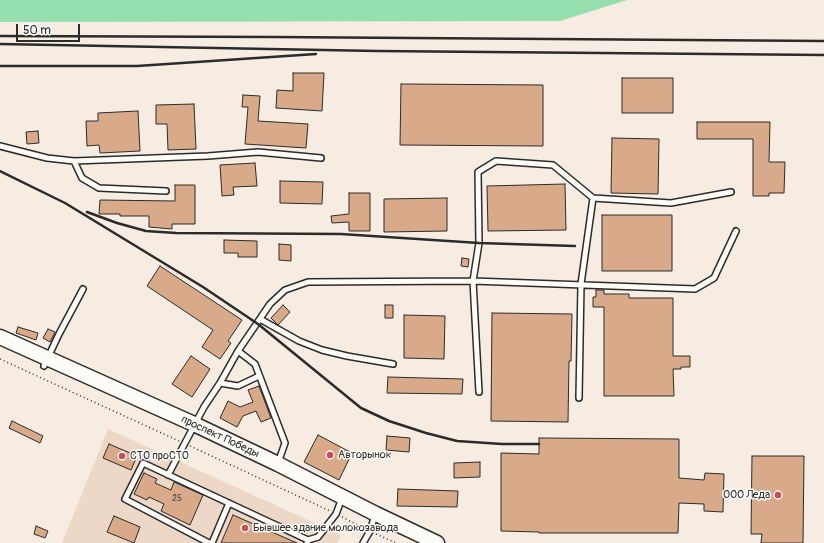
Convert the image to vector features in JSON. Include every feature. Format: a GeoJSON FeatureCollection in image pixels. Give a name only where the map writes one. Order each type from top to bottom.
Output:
{"type":"FeatureCollection","features":[{"type":"Feature","properties":{"kind":"main road","name":"проспект Победы"},"geometry":{"type":"LineString","coordinates":[[0,337],[46,362],[373,523],[417,543]]}},
{"type":"Feature","properties":{"kind":"main road","name":"проспект Победы"},"geometry":{"type":"LineString","coordinates":[[0,346],[46,362]]}},
{"type":"Feature","properties":{"kind":"main road","name":"проспект Победы"},"geometry":{"type":"LineString","coordinates":[[190,433],[278,464],[339,505]]}},
{"type":"Feature","properties":{"kind":"main road","name":"проспект Победы"},"geometry":{"type":"LineString","coordinates":[[373,523],[437,543]]}},
{"type":"Feature","properties":{"kind":"lane"},"geometry":{"type":"LineString","coordinates":[[0,146],[47,158],[74,161],[208,156],[258,152],[321,158]]}},
{"type":"Feature","properties":{"kind":"lane"},"geometry":{"type":"LineString","coordinates":[[74,161],[82,178],[99,188],[166,191]]}},
{"type":"Feature","properties":{"kind":"lane"},"geometry":{"type":"LineString","coordinates":[[479,392],[473,281],[479,243],[478,172],[496,161],[553,164],[593,198],[671,203],[731,192]]}},
{"type":"Feature","properties":{"kind":"lane"},"geometry":{"type":"LineString","coordinates":[[579,398],[581,284],[593,198]]}},
{"type":"Feature","properties":{"kind":"lane"},"geometry":{"type":"LineString","coordinates":[[168,474],[204,407],[238,352],[270,304],[285,290],[308,282],[473,281],[695,289],[714,278],[736,231]]}},
{"type":"Feature","properties":{"kind":"lane"},"geometry":{"type":"LineString","coordinates":[[46,362],[83,289]]}},
{"type":"Feature","properties":{"kind":"lane"},"geometry":{"type":"LineString","coordinates":[[260,319],[299,341],[322,350],[393,364]]}},
{"type":"Feature","properties":{"kind":"lane"},"geometry":{"type":"LineString","coordinates":[[238,352],[255,364],[284,443],[278,464]]}},
{"type":"Feature","properties":{"kind":"lane"},"geometry":{"type":"LineString","coordinates":[[220,383],[238,386],[259,376]]}},
{"type":"Feature","properties":{"kind":"lane"},"geometry":{"type":"LineString","coordinates":[[229,503],[210,543],[125,499],[143,463],[229,503],[307,542],[318,537],[339,505]]}},
{"type":"Feature","properties":{"kind":"lane"},"geometry":{"type":"LineString","coordinates":[[363,543],[373,523]]}},
{"type":"Feature","properties":{"kind":"path"},"geometry":{"type":"LineString","coordinates":[[0,359],[190,433],[373,523],[396,543]]}},
{"type":"Feature","properties":{"kind":"shaded area"},"geometry":{"type":"Polygon","coordinates":[[[108,429],[341,535],[337,543],[62,543],[108,429]]]}},
{"type":"Feature","properties":{"kind":"green space"},"geometry":{"type":"Polygon","coordinates":[[[0,0],[627,0],[560,21],[0,22],[0,0]]]}},
{"type":"Feature","properties":{"kind":"building"},"geometry":{"type":"Polygon","coordinates":[[[293,73],[324,73],[322,111],[276,108],[277,90],[293,91],[293,73]]]}},
{"type":"Feature","properties":{"kind":"building"},"geometry":{"type":"Polygon","coordinates":[[[622,78],[673,78],[673,113],[622,113],[622,78]]]}},
{"type":"Feature","properties":{"kind":"building"},"geometry":{"type":"Polygon","coordinates":[[[401,84],[543,85],[543,146],[400,145],[401,84]]]}},
{"type":"Feature","properties":{"kind":"building"},"geometry":{"type":"Polygon","coordinates":[[[243,95],[260,96],[258,121],[308,124],[306,148],[245,144],[248,107],[242,107],[243,95]]]}},
{"type":"Feature","properties":{"kind":"building"},"geometry":{"type":"Polygon","coordinates":[[[194,104],[196,149],[168,150],[167,124],[156,124],[156,105],[194,104]]]}},
{"type":"Feature","properties":{"kind":"building"},"geometry":{"type":"Polygon","coordinates":[[[138,111],[140,151],[100,153],[99,145],[87,146],[86,121],[98,121],[98,113],[138,111]]]}},
{"type":"Feature","properties":{"kind":"building"},"geometry":{"type":"Polygon","coordinates":[[[697,122],[770,122],[769,162],[785,162],[784,193],[769,193],[769,196],[753,196],[753,139],[697,139],[697,122]]]}},
{"type":"Feature","properties":{"kind":"building"},"geometry":{"type":"Polygon","coordinates":[[[38,131],[39,143],[27,144],[26,132],[38,131]]]}},
{"type":"Feature","properties":{"kind":"building"},"geometry":{"type":"Polygon","coordinates":[[[612,138],[659,139],[658,194],[611,193],[612,138]]]}},
{"type":"Feature","properties":{"kind":"building"},"geometry":{"type":"Polygon","coordinates":[[[255,163],[257,186],[233,187],[234,195],[222,196],[220,165],[255,163]]]}},
{"type":"Feature","properties":{"kind":"building"},"geometry":{"type":"Polygon","coordinates":[[[280,181],[323,182],[322,204],[280,203],[280,181]]]}},
{"type":"Feature","properties":{"kind":"building"},"geometry":{"type":"Polygon","coordinates":[[[565,184],[566,230],[488,231],[487,186],[565,184]]]}},
{"type":"Feature","properties":{"kind":"building"},"geometry":{"type":"Polygon","coordinates":[[[175,185],[195,185],[195,224],[172,224],[172,229],[149,227],[149,216],[99,214],[100,200],[175,201],[175,185]]]}},
{"type":"Feature","properties":{"kind":"building"},"geometry":{"type":"Polygon","coordinates":[[[349,193],[370,193],[370,231],[349,231],[349,222],[332,223],[331,216],[349,214],[349,193]]]}},
{"type":"Feature","properties":{"kind":"building"},"geometry":{"type":"Polygon","coordinates":[[[447,198],[447,231],[384,232],[384,199],[447,198]]]}},
{"type":"Feature","properties":{"kind":"building"},"geometry":{"type":"Polygon","coordinates":[[[602,215],[672,215],[672,271],[602,271],[602,215]]]}},
{"type":"Feature","properties":{"kind":"building"},"geometry":{"type":"Polygon","coordinates":[[[224,240],[257,241],[257,257],[238,257],[238,253],[224,253],[224,240]]]}},
{"type":"Feature","properties":{"kind":"building"},"geometry":{"type":"Polygon","coordinates":[[[279,244],[291,245],[291,261],[279,260],[279,244]]]}},
{"type":"Feature","properties":{"kind":"building"},"geometry":{"type":"Polygon","coordinates":[[[462,258],[469,259],[468,267],[461,266],[462,258]]]}},
{"type":"Feature","properties":{"kind":"building"},"geometry":{"type":"Polygon","coordinates":[[[160,266],[242,320],[228,341],[231,343],[220,359],[202,347],[213,330],[147,286],[160,266]]]}},
{"type":"Feature","properties":{"kind":"building"},"geometry":{"type":"Polygon","coordinates":[[[596,290],[604,290],[604,294],[629,294],[629,298],[673,298],[673,356],[690,356],[690,367],[673,369],[674,396],[604,396],[604,307],[593,307],[593,297],[596,297],[596,290]]]}},
{"type":"Feature","properties":{"kind":"building"},"geometry":{"type":"Polygon","coordinates":[[[283,305],[290,312],[278,325],[271,318],[283,305]]]}},
{"type":"Feature","properties":{"kind":"building"},"geometry":{"type":"Polygon","coordinates":[[[385,305],[393,305],[393,318],[385,318],[385,305]]]}},
{"type":"Feature","properties":{"kind":"building"},"geometry":{"type":"Polygon","coordinates":[[[492,313],[572,314],[571,361],[569,361],[568,422],[491,421],[492,313]]]}},
{"type":"Feature","properties":{"kind":"building"},"geometry":{"type":"Polygon","coordinates":[[[404,315],[445,316],[444,359],[404,358],[404,315]]]}},
{"type":"Feature","properties":{"kind":"building"},"geometry":{"type":"Polygon","coordinates":[[[18,327],[38,333],[36,340],[16,333],[18,327]]]}},
{"type":"Feature","properties":{"kind":"building"},"geometry":{"type":"Polygon","coordinates":[[[48,329],[55,332],[50,342],[43,338],[48,329]]]}},
{"type":"Feature","properties":{"kind":"building"},"geometry":{"type":"Polygon","coordinates":[[[191,356],[210,369],[192,397],[172,384],[191,356]]]}},
{"type":"Feature","properties":{"kind":"building"},"geometry":{"type":"Polygon","coordinates":[[[388,377],[463,379],[462,394],[387,393],[388,377]]]}},
{"type":"Feature","properties":{"kind":"building"},"geometry":{"type":"Polygon","coordinates":[[[259,386],[271,418],[261,422],[256,411],[243,416],[237,427],[220,418],[228,401],[240,407],[253,402],[248,390],[259,386]]]}},
{"type":"Feature","properties":{"kind":"building"},"geometry":{"type":"Polygon","coordinates":[[[12,421],[43,436],[40,443],[9,428],[12,421]]]}},
{"type":"Feature","properties":{"kind":"building"},"geometry":{"type":"Polygon","coordinates":[[[318,435],[352,453],[339,480],[304,462],[318,435]]]}},
{"type":"Feature","properties":{"kind":"building"},"geometry":{"type":"Polygon","coordinates":[[[387,436],[410,438],[409,452],[386,450],[387,436]]]}},
{"type":"Feature","properties":{"kind":"building"},"geometry":{"type":"Polygon","coordinates":[[[539,438],[679,439],[679,478],[704,480],[705,473],[724,474],[723,512],[704,511],[704,504],[679,503],[678,533],[539,533],[501,531],[501,453],[539,454],[539,438]]]}},
{"type":"Feature","properties":{"kind":"building"},"geometry":{"type":"Polygon","coordinates":[[[109,444],[137,456],[131,470],[103,458],[109,444]]]}},
{"type":"Feature","properties":{"kind":"building","name":"ООО Леда"},"geometry":{"type":"Polygon","coordinates":[[[752,456],[804,456],[803,543],[761,543],[762,534],[751,534],[752,456]]]}},
{"type":"Feature","properties":{"kind":"building"},"geometry":{"type":"Polygon","coordinates":[[[480,462],[480,477],[454,478],[454,463],[480,462]]]}},
{"type":"Feature","properties":{"kind":"building"},"geometry":{"type":"Polygon","coordinates":[[[144,473],[157,479],[155,483],[171,490],[174,482],[203,495],[190,525],[161,511],[164,504],[149,497],[147,500],[134,494],[144,473]]]}},
{"type":"Feature","properties":{"kind":"building"},"geometry":{"type":"Polygon","coordinates":[[[398,489],[458,491],[457,507],[397,506],[398,489]]]}},
{"type":"Feature","properties":{"kind":"building","name":"Бывшее здание молокозавода"},"geometry":{"type":"Polygon","coordinates":[[[233,515],[297,543],[221,543],[233,515]]]}},
{"type":"Feature","properties":{"kind":"building"},"geometry":{"type":"Polygon","coordinates":[[[114,516],[140,527],[134,543],[107,532],[114,516]]]}},
{"type":"Feature","properties":{"kind":"building"},"geometry":{"type":"Polygon","coordinates":[[[36,526],[48,531],[45,538],[34,534],[36,526]]]}},
{"type":"Feature","properties":{"kind":"railway"},"geometry":{"type":"LineString","coordinates":[[0,36],[824,41]]}},
{"type":"Feature","properties":{"kind":"railway"},"geometry":{"type":"LineString","coordinates":[[0,44],[377,51],[824,55]]}},
{"type":"Feature","properties":{"kind":"railway"},"geometry":{"type":"LineString","coordinates":[[0,66],[137,66],[316,54]]}},
{"type":"Feature","properties":{"kind":"railway"},"geometry":{"type":"LineString","coordinates":[[0,171],[65,203],[203,287],[258,324],[361,408],[389,421],[457,441],[502,444],[539,444]]}},
{"type":"Feature","properties":{"kind":"railway"},"geometry":{"type":"LineString","coordinates":[[87,212],[117,223],[146,231],[176,233],[341,234],[479,243],[575,246]]}},
{"type":"Feature","properties":{"kind":"place","name":"Авторынок"},"geometry":{"type":"Point","coordinates":[330,455]}},
{"type":"Feature","properties":{"kind":"place","name":"СТО проСТО"},"geometry":{"type":"Point","coordinates":[122,456]}},
{"type":"Feature","properties":{"kind":"place","name":"ООО Леда"},"geometry":{"type":"Point","coordinates":[778,495]}},
{"type":"Feature","properties":{"kind":"place","name":"Бывшее здание молокозавода"},"geometry":{"type":"Point","coordinates":[245,528]}}]}
